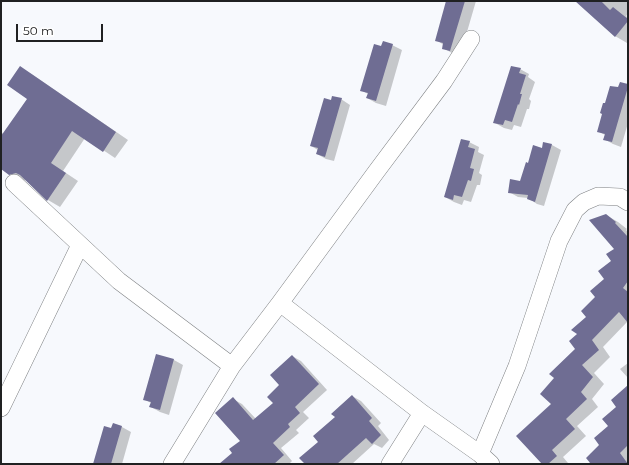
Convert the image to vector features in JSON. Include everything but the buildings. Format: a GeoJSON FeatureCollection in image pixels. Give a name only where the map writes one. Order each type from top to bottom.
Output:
{"type":"FeatureCollection","features":[{"type":"Feature","properties":{"kind":"street"},"geometry":{"type":"LineString","coordinates":[[172,464],[232,366],[444,81],[471,39]]}},
{"type":"Feature","properties":{"kind":"street"},"geometry":{"type":"LineString","coordinates":[[14,183],[119,281],[232,366]]}},
{"type":"Feature","properties":{"kind":"street"},"geometry":{"type":"LineString","coordinates":[[280,303],[422,413],[485,459],[559,241],[575,210],[584,202],[598,196],[620,197],[628,202]]}},
{"type":"Feature","properties":{"kind":"street"},"geometry":{"type":"LineString","coordinates":[[1,408],[80,245]]}},
{"type":"Feature","properties":{"kind":"street"},"geometry":{"type":"LineString","coordinates":[[390,464],[422,413]]}}]}
